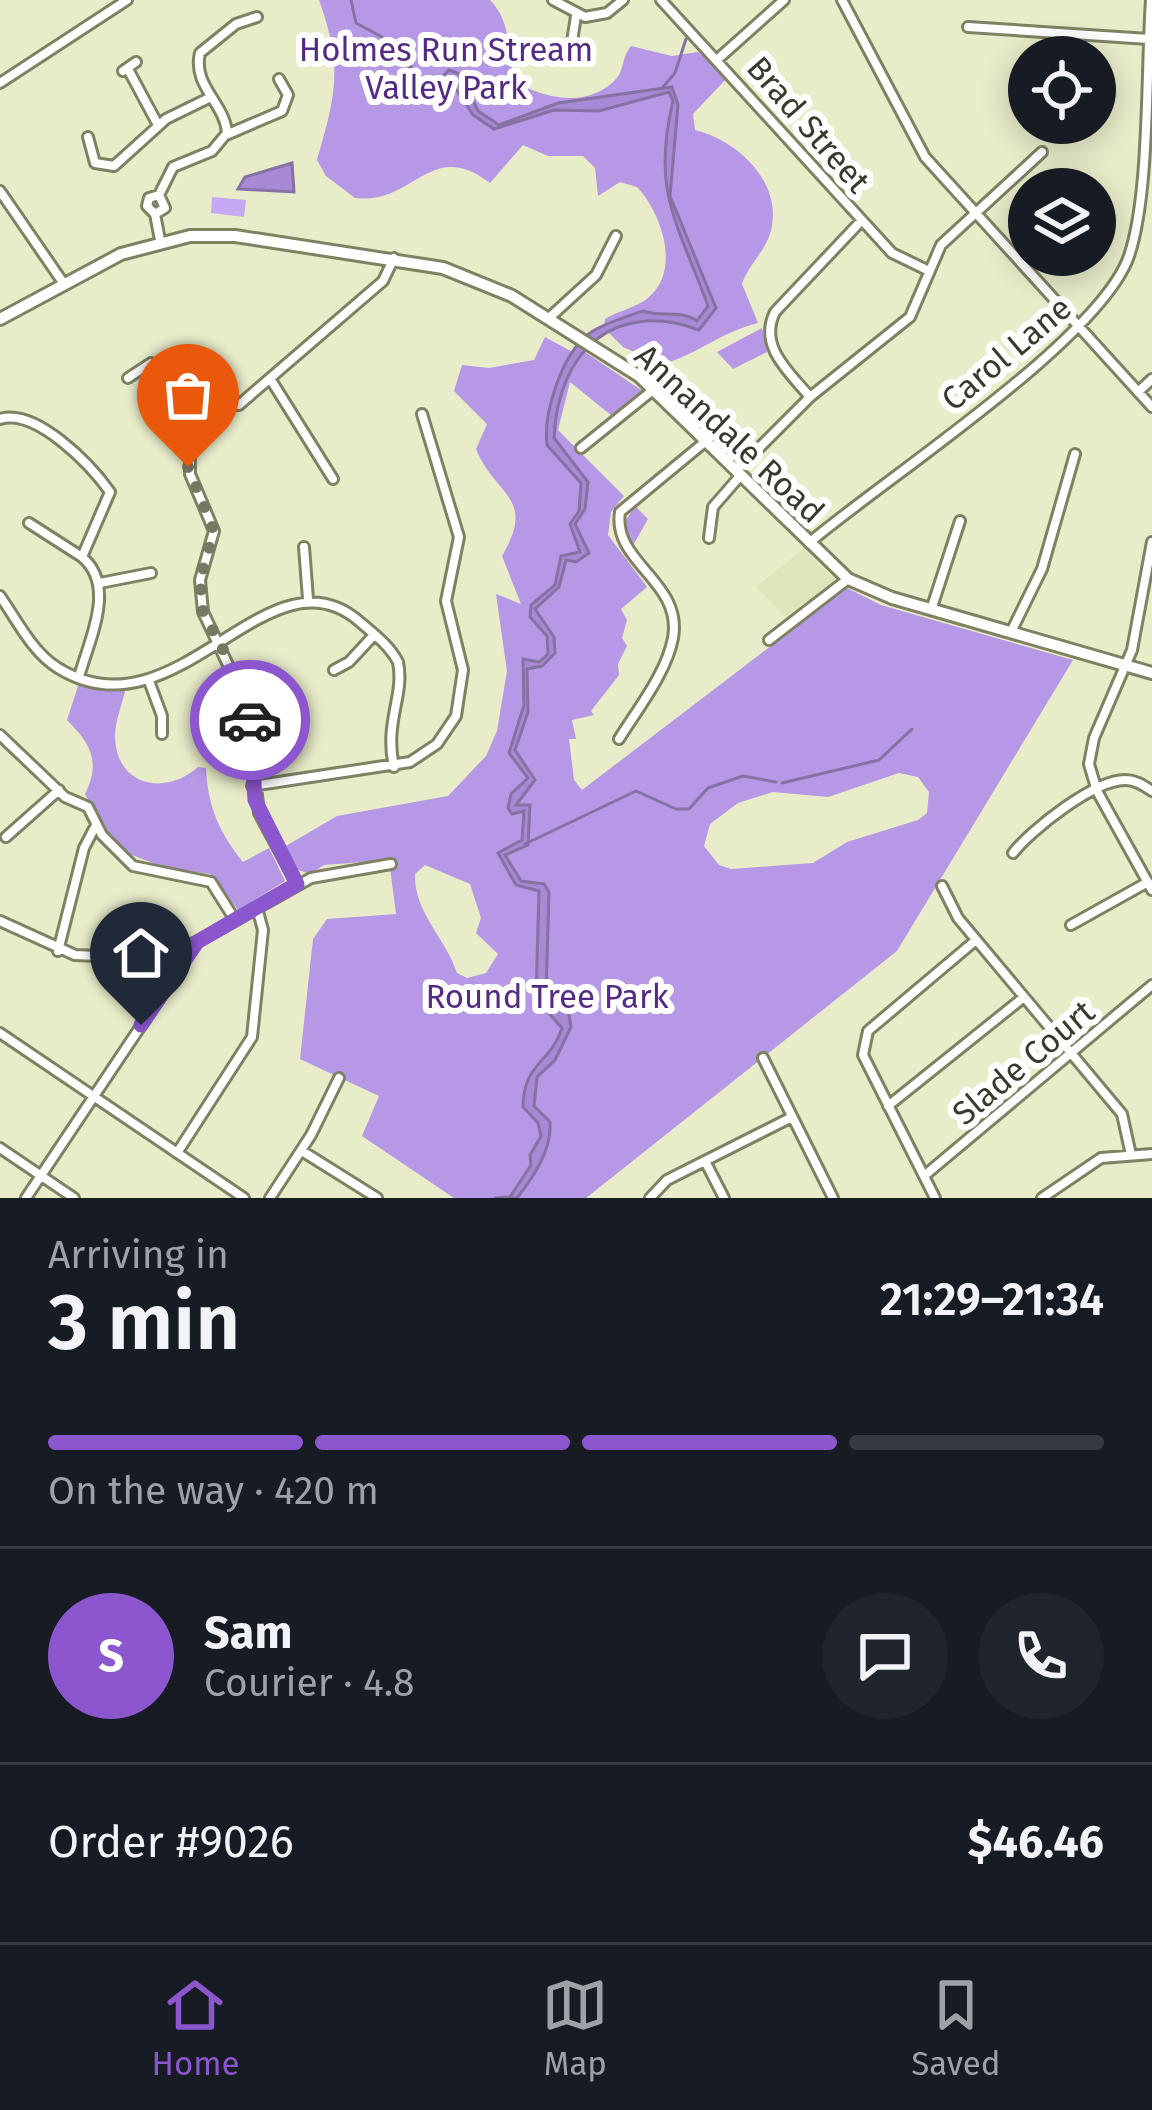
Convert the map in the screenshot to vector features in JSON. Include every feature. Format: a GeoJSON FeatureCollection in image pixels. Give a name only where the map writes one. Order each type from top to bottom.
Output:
{"type":"FeatureCollection","features":[{"type":"Feature","properties":{"kind":"main road","name":"Annandale Road"},"geometry":{"type":"LineString","coordinates":[[0,319],[160,241],[228,236],[394,258],[484,282],[549,318],[654,389],[848,579],[931,610],[1152,673]]}},
{"type":"Feature","properties":{"kind":"street"},"geometry":{"type":"LineString","coordinates":[[0,83],[127,0]]}},
{"type":"Feature","properties":{"kind":"street"},"geometry":{"type":"LineString","coordinates":[[553,0],[577,16],[600,16],[623,0]]}},
{"type":"Feature","properties":{"kind":"street","name":"Brad Street"},"geometry":{"type":"LineString","coordinates":[[661,0],[901,260],[927,270]]}},
{"type":"Feature","properties":{"kind":"street"},"geometry":{"type":"LineString","coordinates":[[718,58],[784,0]]}},
{"type":"Feature","properties":{"kind":"street"},"geometry":{"type":"LineString","coordinates":[[842,0],[914,142],[1152,407]]}},
{"type":"Feature","properties":{"kind":"street","name":"Carol Lane"},"geometry":{"type":"LineString","coordinates":[[808,544],[1078,326],[1110,293],[1125,266],[1138,187],[1151,0]]}},
{"type":"Feature","properties":{"kind":"street"},"geometry":{"type":"LineString","coordinates":[[570,54],[577,16]]}},
{"type":"Feature","properties":{"kind":"street"},"geometry":{"type":"LineString","coordinates":[[226,135],[226,123],[198,73],[200,53],[236,24],[257,17]]}},
{"type":"Feature","properties":{"kind":"street"},"geometry":{"type":"LineString","coordinates":[[968,27],[1149,39]]}},
{"type":"Feature","properties":{"kind":"street"},"geometry":{"type":"LineString","coordinates":[[129,68],[158,125]]}},
{"type":"Feature","properties":{"kind":"street"},"geometry":{"type":"LineString","coordinates":[[160,241],[155,214],[147,202],[159,195],[173,167],[212,152],[226,135],[282,111],[288,95],[279,79]]}},
{"type":"Feature","properties":{"kind":"street"},"geometry":{"type":"LineString","coordinates":[[88,137],[92,157],[109,167],[158,125],[211,97]]}},
{"type":"Feature","properties":{"kind":"street"},"geometry":{"type":"LineString","coordinates":[[710,538],[713,508],[738,473],[810,397],[910,316],[921,300],[927,270],[940,245],[1042,152]]}},
{"type":"Feature","properties":{"kind":"street"},"geometry":{"type":"LineString","coordinates":[[1138,187],[1152,187]]}},
{"type":"Feature","properties":{"kind":"street"},"geometry":{"type":"LineString","coordinates":[[0,191],[64,284]]}},
{"type":"Feature","properties":{"kind":"street"},"geometry":{"type":"LineString","coordinates":[[810,397],[772,347],[770,325],[775,312],[862,220]]}},
{"type":"Feature","properties":{"kind":"street"},"geometry":{"type":"LineString","coordinates":[[549,318],[596,274],[616,236]]}},
{"type":"Feature","properties":{"kind":"street"},"geometry":{"type":"LineString","coordinates":[[128,378],[151,363],[192,381],[229,408],[271,380],[383,281],[394,258]]}},
{"type":"Feature","properties":{"kind":"street"},"geometry":{"type":"LineString","coordinates":[[271,380],[333,479]]}},
{"type":"Feature","properties":{"kind":"street"},"geometry":{"type":"LineString","coordinates":[[1138,392],[1152,380]]}},
{"type":"Feature","properties":{"kind":"street"},"geometry":{"type":"LineString","coordinates":[[581,448],[654,389]]}},
{"type":"Feature","properties":{"kind":"street"},"geometry":{"type":"LineString","coordinates":[[252,786],[394,766],[417,758],[445,735],[463,682],[446,601],[459,537],[422,414]]}},
{"type":"Feature","properties":{"kind":"street"},"geometry":{"type":"LineString","coordinates":[[0,418],[16,415],[34,422],[108,487],[110,501],[93,525],[82,557]]}},
{"type":"Feature","properties":{"kind":"street"},"geometry":{"type":"LineString","coordinates":[[619,739],[668,654],[674,622],[661,586],[624,544],[620,512],[706,441]]}},
{"type":"Feature","properties":{"kind":"street"},"geometry":{"type":"LineString","coordinates":[[1011,632],[1042,569],[1076,454]]}},
{"type":"Feature","properties":{"kind":"street"},"geometry":{"type":"LineString","coordinates":[[190,456],[190,474],[212,522],[200,590],[218,643],[248,705],[252,786],[263,825],[297,884]]}},
{"type":"Feature","properties":{"kind":"street"},"geometry":{"type":"LineString","coordinates":[[931,610],[960,521]]}},
{"type":"Feature","properties":{"kind":"street"},"geometry":{"type":"LineString","coordinates":[[29,523],[82,557],[100,583],[80,677]]}},
{"type":"Feature","properties":{"kind":"street"},"geometry":{"type":"LineString","coordinates":[[1071,925],[1150,886],[1090,773],[1091,745],[1126,665],[1152,542]]}},
{"type":"Feature","properties":{"kind":"street"},"geometry":{"type":"LineString","coordinates":[[304,547],[308,599]]}},
{"type":"Feature","properties":{"kind":"street"},"geometry":{"type":"LineString","coordinates":[[100,583],[151,573]]}},
{"type":"Feature","properties":{"kind":"street"},"geometry":{"type":"LineString","coordinates":[[770,640],[848,579]]}},
{"type":"Feature","properties":{"kind":"street"},"geometry":{"type":"LineString","coordinates":[[0,596],[45,658],[80,677],[128,685],[149,681],[290,603],[308,599],[336,604],[394,655],[400,670],[389,722],[394,766]]}},
{"type":"Feature","properties":{"kind":"street"},"geometry":{"type":"LineString","coordinates":[[334,670],[350,662],[374,635]]}},
{"type":"Feature","properties":{"kind":"street"},"geometry":{"type":"LineString","coordinates":[[149,681],[163,716],[162,734]]}},
{"type":"Feature","properties":{"kind":"street"},"geometry":{"type":"LineString","coordinates":[[0,735],[59,790],[88,807],[96,825],[137,868],[211,882],[236,920]]}},
{"type":"Feature","properties":{"kind":"street"},"geometry":{"type":"LineString","coordinates":[[1013,853],[1038,824],[1097,791],[1128,780],[1152,791]]}},
{"type":"Feature","properties":{"kind":"street"},"geometry":{"type":"LineString","coordinates":[[6,837],[59,790]]}},
{"type":"Feature","properties":{"kind":"street"},"geometry":{"type":"LineString","coordinates":[[58,951],[84,848],[96,825]]}},
{"type":"Feature","properties":{"kind":"street"},"geometry":{"type":"LineString","coordinates":[[0,921],[58,951],[123,960],[197,942],[297,884],[341,869],[391,864]]}},
{"type":"Feature","properties":{"kind":"street"},"geometry":{"type":"LineString","coordinates":[[941,886],[976,940],[1122,1114],[1131,1155]]}},
{"type":"Feature","properties":{"kind":"street"},"geometry":{"type":"LineString","coordinates":[[177,1153],[252,1037],[262,930],[257,908]]}},
{"type":"Feature","properties":{"kind":"street"},"geometry":{"type":"LineString","coordinates":[[935,1198],[863,1055],[864,1037],[976,940]]}},
{"type":"Feature","properties":{"kind":"street"},"geometry":{"type":"LineString","coordinates":[[26,1198],[197,942]]}},
{"type":"Feature","properties":{"kind":"street","name":"Slade Court"},"geometry":{"type":"LineString","coordinates":[[924,1176],[1152,986]]}},
{"type":"Feature","properties":{"kind":"street"},"geometry":{"type":"LineString","coordinates":[[889,1106],[1024,997]]}},
{"type":"Feature","properties":{"kind":"street"},"geometry":{"type":"LineString","coordinates":[[0,1034],[244,1198]]}},
{"type":"Feature","properties":{"kind":"street"},"geometry":{"type":"LineString","coordinates":[[763,1058],[833,1198]]}},
{"type":"Feature","properties":{"kind":"street"},"geometry":{"type":"LineString","coordinates":[[270,1198],[302,1150],[339,1078]]}},
{"type":"Feature","properties":{"kind":"street"},"geometry":{"type":"LineString","coordinates":[[650,1198],[667,1180],[792,1118]]}},
{"type":"Feature","properties":{"kind":"street"},"geometry":{"type":"LineString","coordinates":[[0,1148],[74,1198]]}},
{"type":"Feature","properties":{"kind":"street"},"geometry":{"type":"LineString","coordinates":[[302,1150],[377,1198]]}},
{"type":"Feature","properties":{"kind":"street"},"geometry":{"type":"LineString","coordinates":[[1042,1198],[1101,1158],[1152,1154]]}},
{"type":"Feature","properties":{"kind":"street"},"geometry":{"type":"LineString","coordinates":[[705,1161],[724,1198]]}},
{"type":"Feature","properties":{"kind":"shaded area"},"geometry":{"type":"Polygon","coordinates":[[[399,55],[432,87],[449,70],[460,74],[478,111],[499,125],[558,103],[672,87],[678,105],[670,196],[716,308],[699,330],[641,321],[596,339],[579,357],[558,407],[554,438],[588,482],[585,509],[575,524],[589,553],[576,562],[566,560],[559,587],[535,609],[554,637],[555,653],[542,666],[527,669],[528,712],[515,750],[535,780],[516,805],[530,805],[528,845],[505,855],[521,881],[544,884],[549,892],[546,996],[567,1003],[571,1027],[555,1060],[537,1077],[534,1106],[550,1122],[550,1132],[541,1162],[517,1198],[494,1198],[510,1197],[531,1165],[530,1155],[541,1136],[538,1123],[523,1107],[524,1092],[562,1028],[536,999],[539,891],[516,885],[498,853],[522,840],[524,811],[512,814],[508,808],[511,794],[528,778],[509,753],[524,705],[523,659],[539,662],[548,654],[547,636],[530,617],[531,605],[555,585],[561,556],[580,552],[570,524],[579,511],[581,483],[547,445],[551,401],[571,354],[595,330],[643,311],[697,321],[708,306],[678,229],[666,184],[673,101],[669,92],[599,111],[554,110],[494,129],[473,115],[450,80],[431,93],[420,88],[399,55]]]}},
{"type":"Feature","properties":{"kind":"shaded area"},"geometry":{"type":"Polygon","coordinates":[[[292,163],[294,192],[238,189],[245,177],[292,163]]]}},
{"type":"Feature","properties":{"kind":"shaded area"},"geometry":{"type":"Polygon","coordinates":[[[212,197],[246,200],[244,217],[211,213],[212,197]]]}},
{"type":"Feature","properties":{"kind":"shaded area"},"geometry":{"type":"Polygon","coordinates":[[[803,549],[839,583],[789,621],[756,587],[803,549]]]}},
{"type":"Feature","properties":{"kind":"green space","name":"Holmes Run Stream Valley Park"},"geometry":{"type":"Polygon","coordinates":[[[319,0],[490,0],[503,20],[517,83],[568,98],[605,88],[619,75],[631,46],[672,56],[698,52],[728,77],[693,114],[695,130],[742,155],[755,167],[771,198],[770,234],[742,284],[758,323],[663,364],[623,347],[604,328],[605,319],[644,301],[658,286],[666,257],[664,241],[654,211],[637,187],[620,182],[598,196],[595,168],[583,156],[548,156],[523,145],[490,183],[452,167],[437,169],[393,192],[355,198],[326,176],[317,160],[334,80],[331,44],[319,0]]]}},
{"type":"Feature","properties":{"kind":"green space"},"geometry":{"type":"Polygon","coordinates":[[[762,328],[767,352],[733,369],[717,352],[762,328]]]}},
{"type":"Feature","properties":{"kind":"green space","name":"Round Tree Park"},"geometry":{"type":"Polygon","coordinates":[[[545,337],[576,354],[582,350],[644,392],[612,416],[570,382],[558,430],[624,496],[611,512],[608,535],[647,587],[621,609],[627,620],[622,638],[627,646],[618,664],[619,675],[591,711],[594,715],[572,720],[576,739],[569,739],[574,780],[582,790],[847,588],[881,605],[1073,660],[897,951],[586,1198],[454,1198],[362,1136],[379,1096],[300,1059],[313,939],[327,919],[396,914],[389,860],[324,865],[310,874],[298,870],[284,847],[337,816],[448,796],[486,756],[497,731],[507,671],[496,594],[521,604],[502,556],[512,536],[514,509],[476,449],[487,424],[454,391],[462,365],[489,368],[534,360],[545,337]],[[899,773],[828,797],[773,792],[738,803],[710,824],[704,846],[719,865],[731,869],[813,863],[847,842],[927,813],[929,792],[918,777],[899,773]],[[425,865],[415,874],[419,901],[457,973],[467,978],[486,973],[498,954],[476,933],[481,918],[470,884],[425,865]]]}},
{"type":"Feature","properties":{"kind":"green space"},"geometry":{"type":"Polygon","coordinates":[[[635,506],[648,519],[631,549],[622,526],[635,506]]]}},
{"type":"Feature","properties":{"kind":"green space"},"geometry":{"type":"Polygon","coordinates":[[[79,683],[125,691],[115,739],[118,755],[134,777],[159,783],[206,768],[212,807],[235,851],[243,862],[269,848],[285,881],[238,910],[210,874],[166,868],[132,855],[104,829],[85,794],[92,772],[91,754],[67,720],[79,683]]]}},
{"type":"Feature","properties":{"kind":"waterway"},"geometry":{"type":"LineString","coordinates":[[351,0],[356,23],[382,37],[401,59]]}},
{"type":"Feature","properties":{"kind":"waterway"},"geometry":{"type":"LineString","coordinates":[[663,87],[675,73],[686,39]]}},
{"type":"Feature","properties":{"kind":"waterway"},"geometry":{"type":"LineString","coordinates":[[782,783],[879,760],[912,729]]}},
{"type":"Feature","properties":{"kind":"waterway"},"geometry":{"type":"LineString","coordinates":[[525,844],[636,791],[676,809],[689,809],[708,788],[743,776],[776,782]]}},
{"type":"Feature","properties":{"kind":"way so far"},"geometry":{"type":"LineString","coordinates":[[188,467],[214,531],[200,580],[203,612],[238,678],[250,720]]}},
{"type":"Feature","properties":{"kind":"route"},"geometry":{"type":"LineString","coordinates":[[141,1025],[197,942],[297,884],[263,825],[255,800],[250,720]]}}]}
